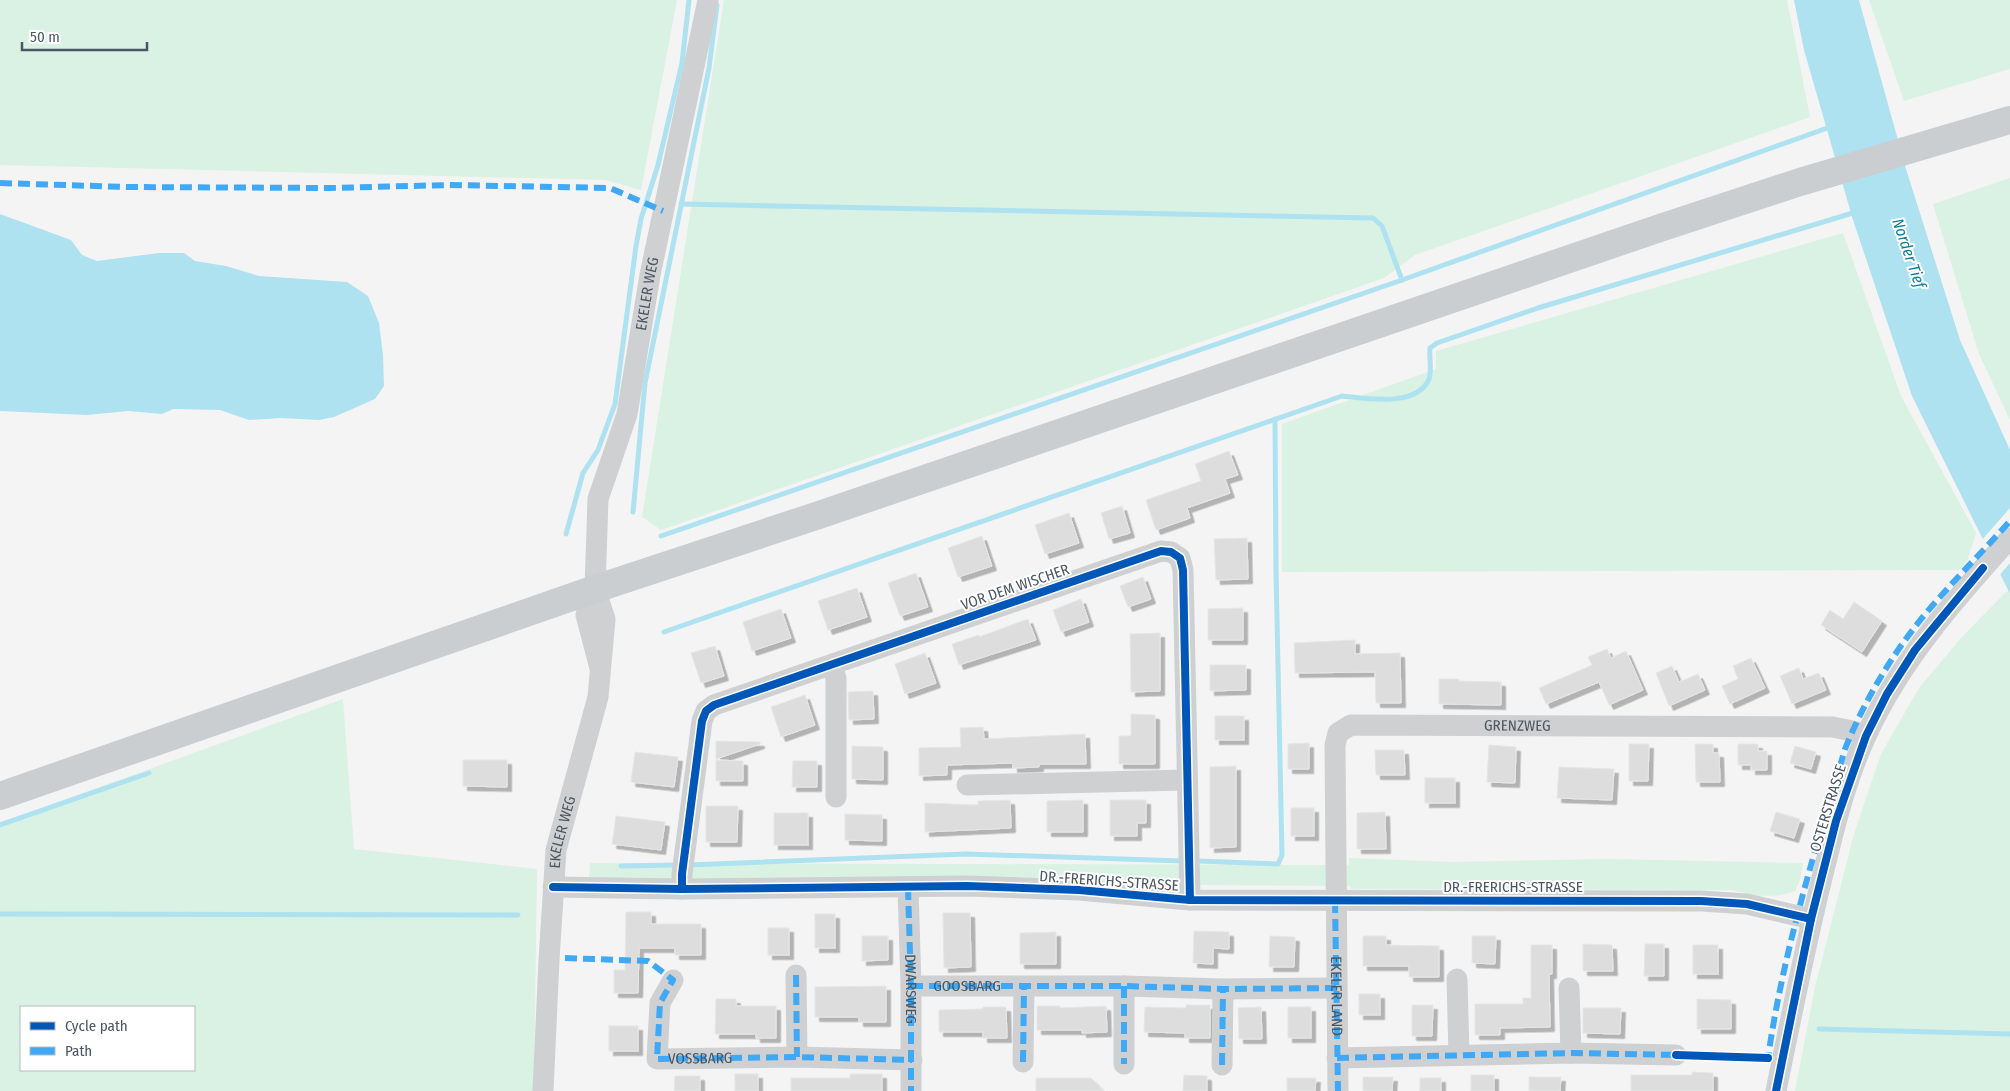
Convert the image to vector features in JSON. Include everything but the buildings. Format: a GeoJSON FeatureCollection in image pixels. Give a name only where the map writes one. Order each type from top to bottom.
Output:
{"type":"FeatureCollection","features":[{"type":"Feature","properties":{"kind":"main road"},"geometry":{"type":"LineString","coordinates":[[0,796],[595,589],[820,515],[1800,182],[2010,120]]}},
{"type":"Feature","properties":{"kind":"street","name":"EKELER WEG"},"geometry":{"type":"LineString","coordinates":[[543,1091],[556,850],[595,710],[605,619],[595,589],[598,499],[627,414],[650,275],[708,0]]}},
{"type":"Feature","properties":{"kind":"street","name":"OSTERSTRASSE"},"geometry":{"type":"LineString","coordinates":[[1776,1091],[1811,919],[1836,821],[1866,736],[1888,694],[1916,650],[2010,538]]}},
{"type":"Feature","properties":{"kind":"street","name":"VOR DEM WISCHER"},"geometry":{"type":"LineString","coordinates":[[682,889],[682,874],[702,721],[706,711],[714,705],[1161,551],[1170,552],[1180,558],[1183,570],[1190,900]]}},
{"type":"Feature","properties":{"kind":"street"},"geometry":{"type":"LineString","coordinates":[[832,665],[836,678],[836,797]]}},
{"type":"Feature","properties":{"kind":"street","name":"GRENZWEG"},"geometry":{"type":"LineString","coordinates":[[1336,901],[1335,745],[1338,733],[1350,725],[1833,727],[1866,736]]}},
{"type":"Feature","properties":{"kind":"street"},"geometry":{"type":"LineString","coordinates":[[967,785],[1186,780]]}},
{"type":"Feature","properties":{"kind":"street","name":"DR.-FRERICHS-STRASSE"},"geometry":{"type":"LineString","coordinates":[[553,887],[682,889],[966,886],[1079,890],[1190,900],[1701,901],[1747,904],[1811,919]]}},
{"type":"Feature","properties":{"kind":"street","name":"DWARSWEG"},"geometry":{"type":"LineString","coordinates":[[908,888],[911,986],[911,1091]]}},
{"type":"Feature","properties":{"kind":"street","name":"EKELER LAND"},"geometry":{"type":"LineString","coordinates":[[1336,901],[1338,1091]]}},
{"type":"Feature","properties":{"kind":"street"},"geometry":{"type":"LineString","coordinates":[[796,975],[796,1057]]}},
{"type":"Feature","properties":{"kind":"street"},"geometry":{"type":"LineString","coordinates":[[1456,979],[1458,1055]]}},
{"type":"Feature","properties":{"kind":"street","name":"VOSSBARG"},"geometry":{"type":"LineString","coordinates":[[673,980],[660,1003],[657,1059],[796,1057],[912,1060]]}},
{"type":"Feature","properties":{"kind":"street","name":"GOOSBARG"},"geometry":{"type":"LineString","coordinates":[[911,986],[1124,986],[1223,989],[1336,988]]}},
{"type":"Feature","properties":{"kind":"street"},"geometry":{"type":"LineString","coordinates":[[1124,986],[1124,1064]]}},
{"type":"Feature","properties":{"kind":"street"},"geometry":{"type":"LineString","coordinates":[[1023,1062],[1024,987]]}},
{"type":"Feature","properties":{"kind":"street"},"geometry":{"type":"LineString","coordinates":[[1569,988],[1571,1053]]}},
{"type":"Feature","properties":{"kind":"street"},"geometry":{"type":"LineString","coordinates":[[1222,1065],[1223,989]]}},
{"type":"Feature","properties":{"kind":"street"},"geometry":{"type":"LineString","coordinates":[[1338,1058],[1571,1053],[1676,1055]]}},
{"type":"Feature","properties":{"kind":"green space"},"geometry":{"type":"Polygon","coordinates":[[[0,0],[677,0],[641,190],[605,180],[0,165],[0,0]]]}},
{"type":"Feature","properties":{"kind":"green space"},"geometry":{"type":"Polygon","coordinates":[[[724,0],[1787,0],[1810,117],[1415,255],[1384,278],[661,530],[642,517],[724,0]]]}},
{"type":"Feature","properties":{"kind":"green space"},"geometry":{"type":"Polygon","coordinates":[[[1869,0],[2010,0],[2010,69],[1904,101],[1869,0]]]}},
{"type":"Feature","properties":{"kind":"green space"},"geometry":{"type":"Polygon","coordinates":[[[2010,178],[2010,420],[1979,354],[1933,204],[2010,178]]]}},
{"type":"Feature","properties":{"kind":"green space"},"geometry":{"type":"Polygon","coordinates":[[[1843,233],[1901,396],[1976,533],[1967,561],[1959,570],[1282,572],[1282,424],[1436,369],[1436,351],[1843,233]]]}},
{"type":"Feature","properties":{"kind":"green space"},"geometry":{"type":"Polygon","coordinates":[[[2007,591],[2010,594],[2010,1091],[1795,1091],[1815,987],[1854,834],[1881,754],[1919,688],[1961,638],[2007,591]]]}},
{"type":"Feature","properties":{"kind":"green space"},"geometry":{"type":"Polygon","coordinates":[[[343,699],[354,849],[537,869],[534,1091],[0,1091],[0,823],[343,699]]]}},
{"type":"Feature","properties":{"kind":"green space"},"geometry":{"type":"Polygon","coordinates":[[[1349,858],[1452,862],[1608,859],[1803,863],[1800,880],[1795,891],[1771,896],[1732,890],[1351,889],[1350,886],[589,881],[590,863],[1349,865],[1349,858]]]}},
{"type":"Feature","properties":{"kind":"water","name":"Norder Tief"},"geometry":{"type":"Polygon","coordinates":[[[1794,0],[1859,0],[1906,169],[1960,340],[2010,450],[2010,594],[1912,396],[1853,220],[1804,50],[1794,0]]]}},
{"type":"Feature","properties":{"kind":"water"},"geometry":{"type":"Polygon","coordinates":[[[0,214],[71,240],[82,255],[97,261],[159,253],[184,253],[195,261],[226,266],[259,276],[347,282],[368,296],[379,323],[384,386],[375,399],[334,417],[319,420],[281,418],[249,420],[220,410],[173,409],[162,414],[128,411],[87,415],[0,411],[0,214]]]}},
{"type":"Feature","properties":{"kind":"pier"},"geometry":{"type":"Polygon","coordinates":[[[2010,508],[2010,563],[1998,577],[1980,542],[2010,508]]]}},
{"type":"Feature","properties":{"kind":"waterway"},"geometry":{"type":"LineString","coordinates":[[566,534],[583,473],[598,450],[615,404],[636,246],[641,219],[658,165],[682,63],[689,0]]}},
{"type":"Feature","properties":{"kind":"waterway"},"geometry":{"type":"LineString","coordinates":[[633,512],[645,383],[709,68],[717,5]]}},
{"type":"Feature","properties":{"kind":"waterway"},"geometry":{"type":"LineString","coordinates":[[681,204],[1373,218],[1382,226],[1402,280],[1833,126]]}},
{"type":"Feature","properties":{"kind":"waterway"},"geometry":{"type":"LineString","coordinates":[[664,632],[1342,396],[1390,399],[1414,394],[1423,388],[1429,379],[1430,348],[1437,343],[1538,308],[1856,212]]}},
{"type":"Feature","properties":{"kind":"waterway"},"geometry":{"type":"LineString","coordinates":[[661,536],[1402,280]]}},
{"type":"Feature","properties":{"kind":"waterway"},"geometry":{"type":"LineString","coordinates":[[1198,861],[1278,864],[1282,855],[1275,419]]}},
{"type":"Feature","properties":{"kind":"waterway"},"geometry":{"type":"LineString","coordinates":[[0,825],[149,773]]}},
{"type":"Feature","properties":{"kind":"waterway"},"geometry":{"type":"LineString","coordinates":[[689,865],[966,854],[1183,861]]}},
{"type":"Feature","properties":{"kind":"waterway"},"geometry":{"type":"LineString","coordinates":[[621,866],[677,865]]}},
{"type":"Feature","properties":{"kind":"waterway"},"geometry":{"type":"LineString","coordinates":[[0,914],[518,915]]}},
{"type":"Feature","properties":{"kind":"waterway"},"geometry":{"type":"LineString","coordinates":[[1819,1029],[2010,1034]]}},
{"type":"Feature","properties":{"kind":"marked path"},"geometry":{"type":"LineString","coordinates":[[0,183],[126,187],[331,188],[449,185],[610,188],[663,211]]}},
{"type":"Feature","properties":{"kind":"marked path"},"geometry":{"type":"LineString","coordinates":[[1762,1057],[1768,1058],[1782,979],[1801,902],[1845,749],[1854,728],[1874,688],[1911,632],[1940,597],[2010,521]]}},
{"type":"Feature","properties":{"kind":"marked path"},"geometry":{"type":"LineString","coordinates":[[908,888],[911,986],[911,1091]]}},
{"type":"Feature","properties":{"kind":"marked path"},"geometry":{"type":"LineString","coordinates":[[1335,901],[1338,1091]]}},
{"type":"Feature","properties":{"kind":"marked path"},"geometry":{"type":"LineString","coordinates":[[565,958],[648,961],[673,980],[660,1003],[657,1059],[797,1057],[912,1060]]}},
{"type":"Feature","properties":{"kind":"marked path"},"geometry":{"type":"LineString","coordinates":[[796,975],[797,1057]]}},
{"type":"Feature","properties":{"kind":"marked path"},"geometry":{"type":"LineString","coordinates":[[911,986],[1124,986],[1223,989],[1336,988]]}},
{"type":"Feature","properties":{"kind":"marked path"},"geometry":{"type":"LineString","coordinates":[[1124,986],[1124,1064]]}},
{"type":"Feature","properties":{"kind":"marked path"},"geometry":{"type":"LineString","coordinates":[[1023,1062],[1024,987]]}},
{"type":"Feature","properties":{"kind":"marked path"},"geometry":{"type":"LineString","coordinates":[[1222,1065],[1223,989]]}},
{"type":"Feature","properties":{"kind":"marked path"},"geometry":{"type":"LineString","coordinates":[[1337,1058],[1571,1053],[1680,1055]]}},
{"type":"Feature","properties":{"kind":"cycle path"},"geometry":{"type":"LineString","coordinates":[[682,889],[682,874],[702,721],[706,711],[714,705],[1161,551],[1171,552],[1180,558],[1183,570],[1190,900]]}},
{"type":"Feature","properties":{"kind":"cycle path"},"geometry":{"type":"LineString","coordinates":[[1776,1091],[1811,919],[1836,821],[1866,736],[1887,694],[1915,650],[1983,568]]}},
{"type":"Feature","properties":{"kind":"cycle path"},"geometry":{"type":"LineString","coordinates":[[553,887],[682,889],[967,886],[1079,890],[1190,900],[1701,901],[1747,904],[1811,919]]}},
{"type":"Feature","properties":{"kind":"cycle path"},"geometry":{"type":"LineString","coordinates":[[1676,1055],[1768,1058]]}}]}
